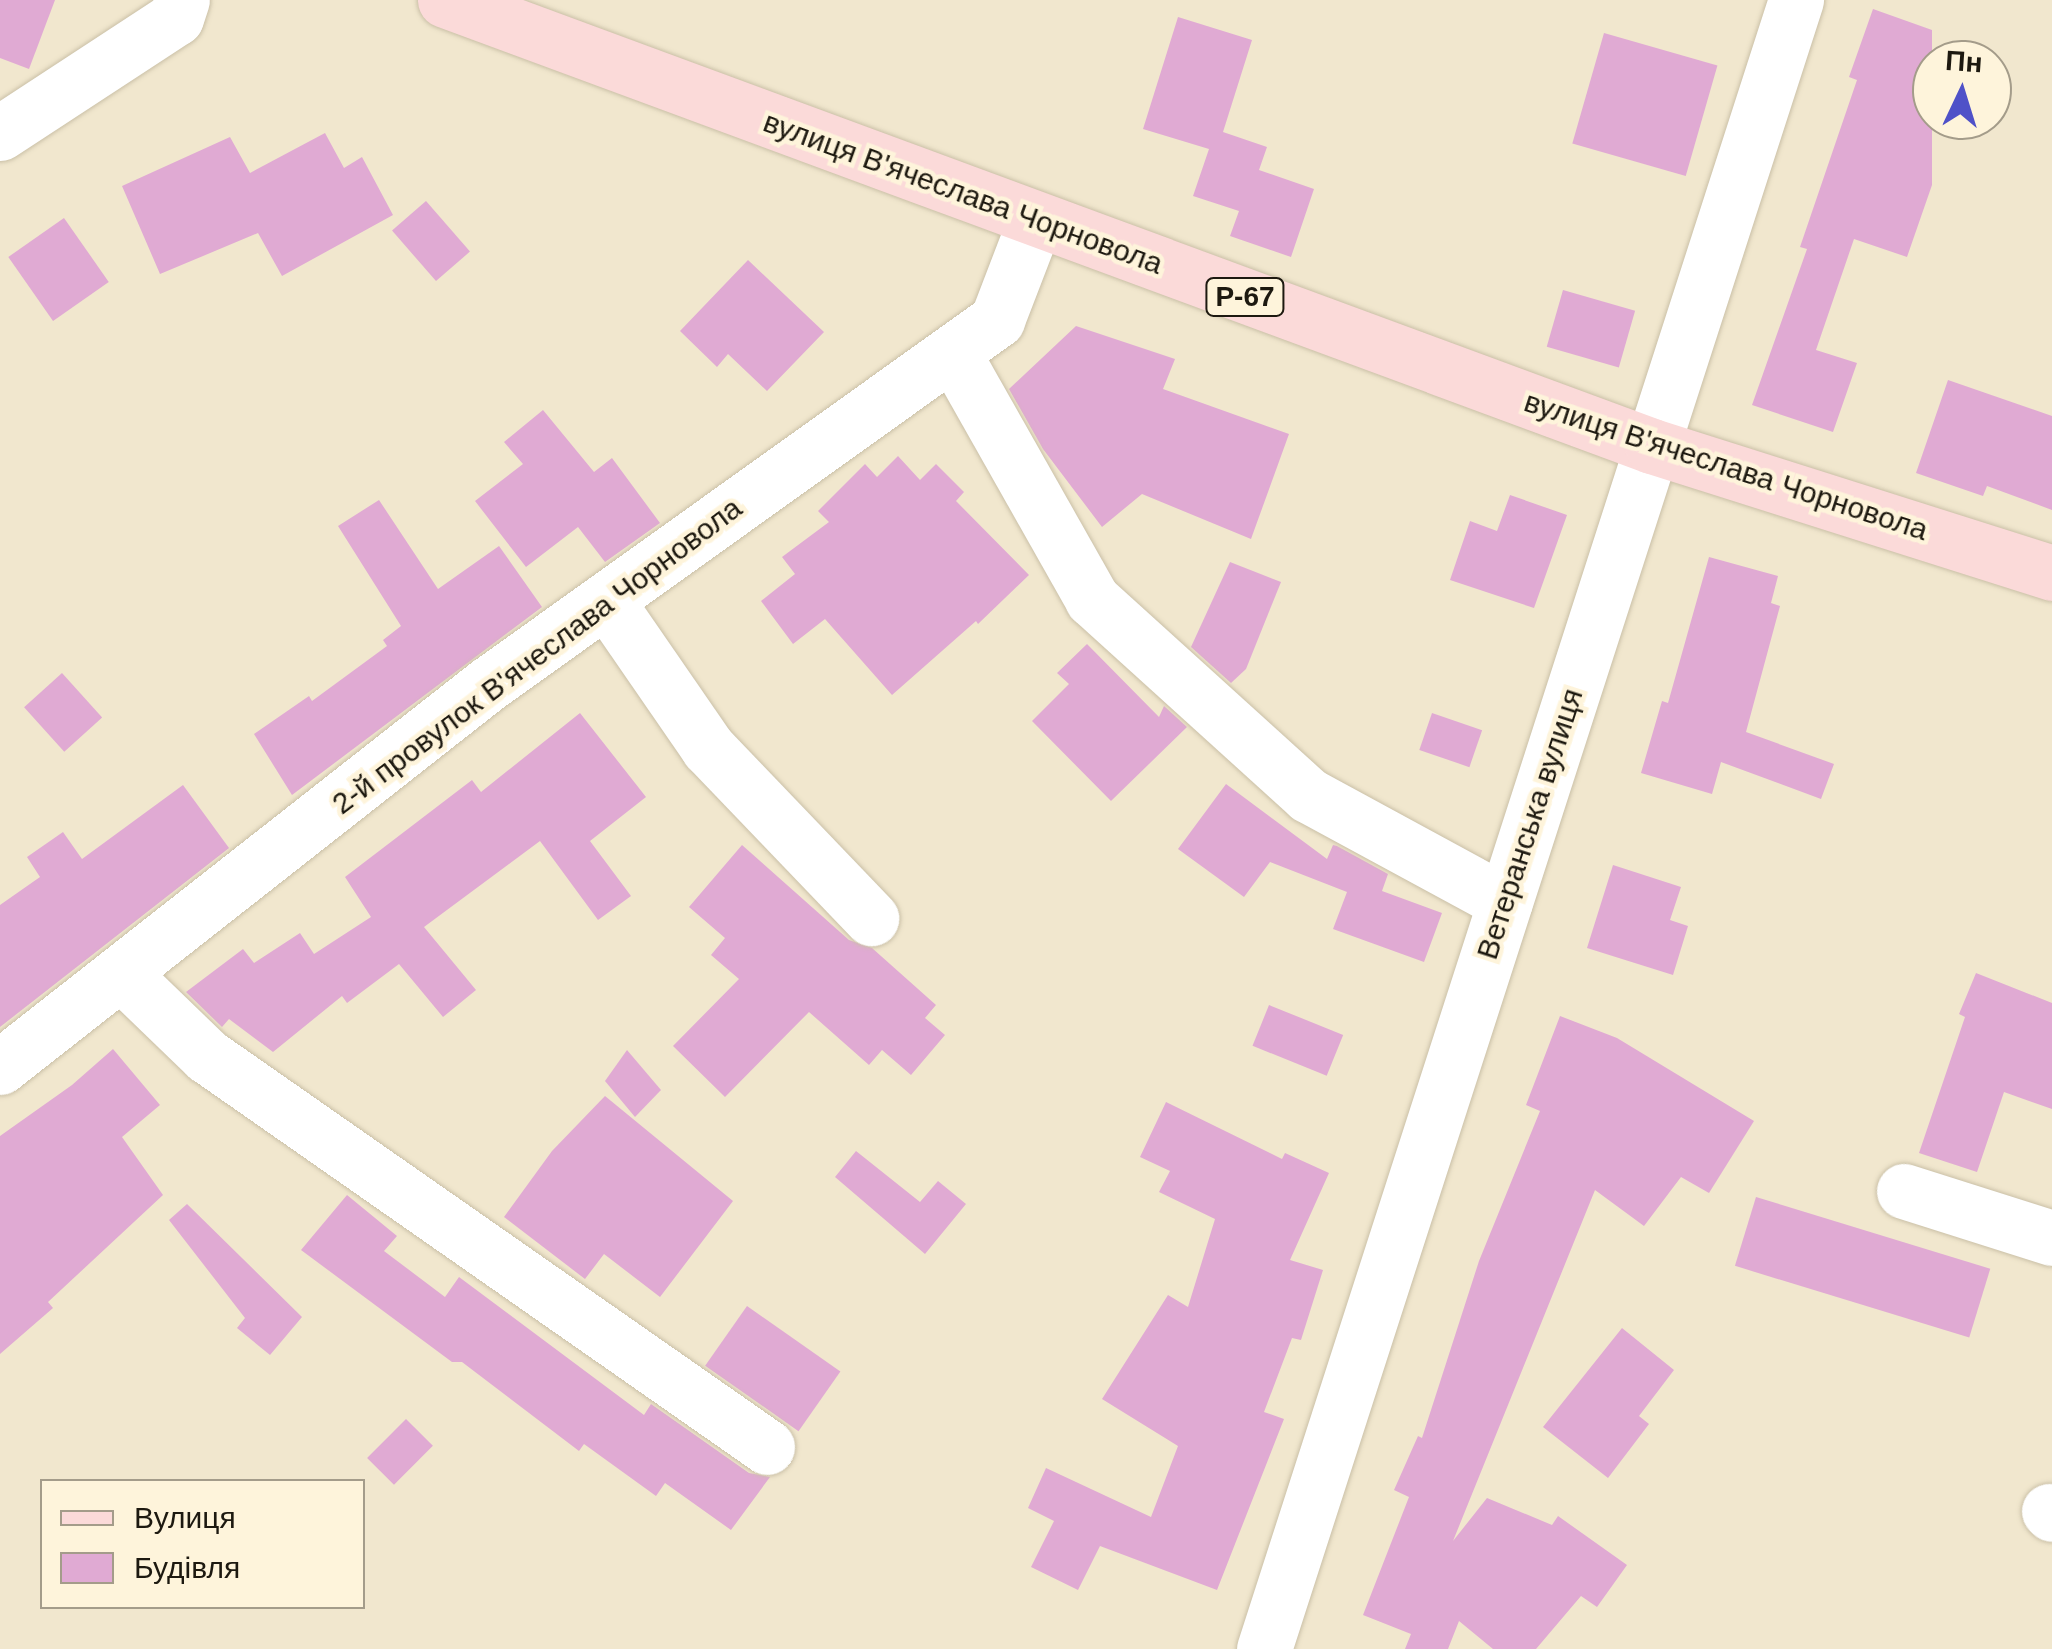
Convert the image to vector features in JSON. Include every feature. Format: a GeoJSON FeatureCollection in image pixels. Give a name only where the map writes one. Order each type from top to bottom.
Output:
{"type":"FeatureCollection","features":[{"type":"Feature","properties":{"kind":"main road","name":"вулиця В'ячеслава Чорновола"},"geometry":{"type":"LineString","coordinates":[[445,0],[1652,446],[2052,572]]}},
{"type":"Feature","properties":{"kind":"street"},"geometry":{"type":"LineString","coordinates":[[0,133],[176,18],[182,0]]}},
{"type":"Feature","properties":{"kind":"street","name":"Ветеранська вулиця"},"geometry":{"type":"LineString","coordinates":[[1264,1649],[1796,0]]}},
{"type":"Feature","properties":{"kind":"street","name":"2-й провулок В'ячеслава Чорновола"},"geometry":{"type":"LineString","coordinates":[[0,1067],[488,684],[997,320],[1036,221]]}},
{"type":"Feature","properties":{"kind":"street"},"geometry":{"type":"LineString","coordinates":[[954,353],[1092,598],[1308,795],[1505,902]]}},
{"type":"Feature","properties":{"kind":"street"},"geometry":{"type":"LineString","coordinates":[[606,600],[708,748],[871,918]]}},
{"type":"Feature","properties":{"kind":"street"},"geometry":{"type":"LineString","coordinates":[[121,973],[207,1056],[767,1447]]}},
{"type":"Feature","properties":{"kind":"street"},"geometry":{"type":"LineString","coordinates":[[1904,1192],[2052,1238]]}},
{"type":"Feature","properties":{"kind":"building"},"geometry":{"type":"Polygon","coordinates":[[[0,0],[55,0],[29,69],[0,58],[0,0]]]}},
{"type":"Feature","properties":{"kind":"building"},"geometry":{"type":"Polygon","coordinates":[[[1873,9],[1932,30],[1932,40],[1912,40],[1912,140],[1932,140],[1932,185],[1907,257],[1854,239],[1816,350],[1857,363],[1833,432],[1752,405],[1807,249],[1800,247],[1857,80],[1849,77],[1873,9]]]}},
{"type":"Feature","properties":{"kind":"building"},"geometry":{"type":"Polygon","coordinates":[[[1178,17],[1252,40],[1223,132],[1267,147],[1259,170],[1314,189],[1291,257],[1230,236],[1239,211],[1193,196],[1209,149],[1143,129],[1178,17]]]}},
{"type":"Feature","properties":{"kind":"building"},"geometry":{"type":"Polygon","coordinates":[[[1604,33],[1717,66],[1686,176],[1572,144],[1604,33]]]}},
{"type":"Feature","properties":{"kind":"building"},"geometry":{"type":"Polygon","coordinates":[[[325,133],[344,168],[362,157],[393,215],[282,276],[258,233],[160,274],[122,186],[230,137],[250,173],[325,133]]]}},
{"type":"Feature","properties":{"kind":"building"},"geometry":{"type":"Polygon","coordinates":[[[426,201],[470,252],[436,281],[392,231],[426,201]]]}},
{"type":"Feature","properties":{"kind":"building"},"geometry":{"type":"Polygon","coordinates":[[[64,218],[109,282],[53,321],[8,257],[64,218]]]}},
{"type":"Feature","properties":{"kind":"building"},"geometry":{"type":"Polygon","coordinates":[[[748,260],[824,332],[767,391],[728,354],[717,367],[680,331],[748,260]]]}},
{"type":"Feature","properties":{"kind":"building"},"geometry":{"type":"Polygon","coordinates":[[[1563,290],[1635,311],[1619,367],[1547,347],[1563,290]]]}},
{"type":"Feature","properties":{"kind":"building"},"geometry":{"type":"Polygon","coordinates":[[[1076,326],[1175,359],[1163,389],[1289,434],[1251,539],[1142,494],[1102,527],[1043,449],[1009,389],[1076,326]]]}},
{"type":"Feature","properties":{"kind":"building"},"geometry":{"type":"Polygon","coordinates":[[[1948,380],[2052,416],[2052,510],[1987,486],[1983,496],[1916,473],[1948,380]]]}},
{"type":"Feature","properties":{"kind":"building"},"geometry":{"type":"Polygon","coordinates":[[[543,410],[594,472],[612,458],[660,523],[605,562],[578,527],[526,567],[475,501],[523,464],[504,442],[543,410]]]}},
{"type":"Feature","properties":{"kind":"building"},"geometry":{"type":"Polygon","coordinates":[[[898,456],[920,480],[936,464],[964,492],[956,501],[1029,575],[978,624],[976,621],[892,695],[825,619],[793,644],[761,601],[795,574],[782,557],[829,522],[818,511],[865,464],[877,477],[898,456]]]}},
{"type":"Feature","properties":{"kind":"building"},"geometry":{"type":"Polygon","coordinates":[[[1510,495],[1567,515],[1534,608],[1450,580],[1470,521],[1497,531],[1510,495]]]}},
{"type":"Feature","properties":{"kind":"building"},"geometry":{"type":"Polygon","coordinates":[[[379,500],[438,589],[499,546],[542,607],[292,795],[254,734],[309,696],[312,701],[387,646],[383,640],[401,626],[338,526],[379,500]]]}},
{"type":"Feature","properties":{"kind":"building"},"geometry":{"type":"Polygon","coordinates":[[[1709,557],[1778,576],[1771,603],[1780,606],[1746,732],[1834,764],[1821,799],[1721,762],[1712,794],[1641,773],[1662,701],[1668,703],[1709,557]]]}},
{"type":"Feature","properties":{"kind":"building"},"geometry":{"type":"Polygon","coordinates":[[[1230,562],[1281,582],[1246,669],[1231,683],[1191,647],[1230,562]]]}},
{"type":"Feature","properties":{"kind":"building"},"geometry":{"type":"Polygon","coordinates":[[[1087,644],[1159,717],[1164,706],[1187,727],[1111,801],[1032,721],[1069,684],[1057,673],[1087,644]]]}},
{"type":"Feature","properties":{"kind":"building"},"geometry":{"type":"Polygon","coordinates":[[[62,673],[102,718],[64,752],[24,707],[62,673]]]}},
{"type":"Feature","properties":{"kind":"building"},"geometry":{"type":"Polygon","coordinates":[[[580,713],[646,797],[590,841],[631,896],[598,920],[540,841],[424,927],[476,990],[443,1017],[399,964],[347,1003],[342,996],[273,1052],[229,1019],[222,1027],[186,992],[243,949],[254,963],[300,933],[314,954],[371,917],[345,877],[472,780],[481,792],[580,713]]]}},
{"type":"Feature","properties":{"kind":"building"},"geometry":{"type":"Polygon","coordinates":[[[1432,713],[1482,730],[1469,767],[1419,750],[1432,713]]]}},
{"type":"Feature","properties":{"kind":"building"},"geometry":{"type":"Polygon","coordinates":[[[1226,784],[1327,859],[1333,845],[1337,846],[1388,874],[1382,891],[1442,913],[1424,962],[1333,929],[1347,892],[1270,862],[1244,897],[1178,849],[1226,784]]]}},
{"type":"Feature","properties":{"kind":"building"},"geometry":{"type":"Polygon","coordinates":[[[183,785],[229,848],[0,1027],[0,905],[40,877],[27,857],[63,832],[82,859],[183,785]]]}},
{"type":"Feature","properties":{"kind":"building"},"geometry":{"type":"Polygon","coordinates":[[[742,845],[849,940],[872,948],[936,1005],[925,1018],[945,1035],[911,1075],[882,1050],[869,1065],[809,1012],[725,1097],[673,1046],[739,979],[711,955],[725,938],[689,907],[742,845]]]}},
{"type":"Feature","properties":{"kind":"building"},"geometry":{"type":"Polygon","coordinates":[[[1613,865],[1681,887],[1670,920],[1688,926],[1673,975],[1587,948],[1613,865]]]}},
{"type":"Feature","properties":{"kind":"building"},"geometry":{"type":"Polygon","coordinates":[[[1976,973],[2052,1003],[2052,1109],[2004,1092],[1977,1172],[1919,1153],[1965,1017],[1959,1014],[1976,973]]]}},
{"type":"Feature","properties":{"kind":"building"},"geometry":{"type":"Polygon","coordinates":[[[1269,1005],[1343,1035],[1327,1076],[1253,1046],[1269,1005]]]}},
{"type":"Feature","properties":{"kind":"building"},"geometry":{"type":"Polygon","coordinates":[[[1560,1016],[1617,1038],[1754,1121],[1709,1193],[1681,1177],[1644,1226],[1595,1190],[1453,1541],[1487,1498],[1552,1525],[1558,1516],[1627,1565],[1597,1607],[1581,1596],[1536,1649],[1493,1649],[1459,1621],[1448,1649],[1405,1649],[1411,1634],[1363,1615],[1409,1497],[1394,1490],[1418,1436],[1422,1438],[1479,1261],[1540,1111],[1526,1105],[1560,1016]]]}},
{"type":"Feature","properties":{"kind":"building"},"geometry":{"type":"Polygon","coordinates":[[[113,1049],[160,1105],[122,1137],[163,1195],[48,1302],[53,1308],[0,1354],[0,1136],[72,1085],[113,1049]]]}},
{"type":"Feature","properties":{"kind":"building"},"geometry":{"type":"Polygon","coordinates":[[[627,1050],[661,1090],[635,1117],[605,1081],[627,1050]]]}},
{"type":"Feature","properties":{"kind":"building"},"geometry":{"type":"Polygon","coordinates":[[[605,1096],[733,1201],[660,1297],[604,1254],[585,1279],[504,1217],[552,1151],[605,1096]]]}},
{"type":"Feature","properties":{"kind":"building"},"geometry":{"type":"Polygon","coordinates":[[[1166,1102],[1282,1159],[1285,1153],[1329,1173],[1290,1260],[1323,1270],[1301,1340],[1292,1338],[1264,1412],[1284,1419],[1217,1590],[1100,1546],[1078,1590],[1031,1567],[1054,1521],[1028,1508],[1046,1468],[1151,1517],[1178,1446],[1102,1399],[1168,1295],[1188,1307],[1215,1219],[1159,1192],[1170,1171],[1140,1157],[1166,1102]]]}},
{"type":"Feature","properties":{"kind":"building"},"geometry":{"type":"Polygon","coordinates":[[[856,1151],[920,1202],[938,1181],[966,1204],[925,1254],[835,1177],[856,1151]]]}},
{"type":"Feature","properties":{"kind":"building"},"geometry":{"type":"Polygon","coordinates":[[[347,1195],[397,1236],[384,1251],[445,1297],[459,1277],[644,1415],[651,1404],[749,1473],[770,1477],[731,1530],[665,1483],[656,1496],[584,1444],[579,1451],[462,1362],[452,1362],[301,1250],[347,1195]]]}},
{"type":"Feature","properties":{"kind":"building"},"geometry":{"type":"Polygon","coordinates":[[[1756,1197],[1990,1269],[1969,1337],[1735,1266],[1756,1197]]]}},
{"type":"Feature","properties":{"kind":"building"},"geometry":{"type":"Polygon","coordinates":[[[187,1204],[302,1317],[270,1355],[237,1328],[245,1318],[169,1220],[187,1204]]]}},
{"type":"Feature","properties":{"kind":"building"},"geometry":{"type":"Polygon","coordinates":[[[747,1306],[840,1371],[799,1431],[705,1366],[747,1306]]]}},
{"type":"Feature","properties":{"kind":"building"},"geometry":{"type":"Polygon","coordinates":[[[1622,1328],[1674,1370],[1639,1416],[1649,1424],[1608,1478],[1543,1427],[1622,1328]]]}},
{"type":"Feature","properties":{"kind":"building"},"geometry":{"type":"Polygon","coordinates":[[[406,1419],[433,1446],[394,1485],[367,1458],[406,1419]]]}}]}
